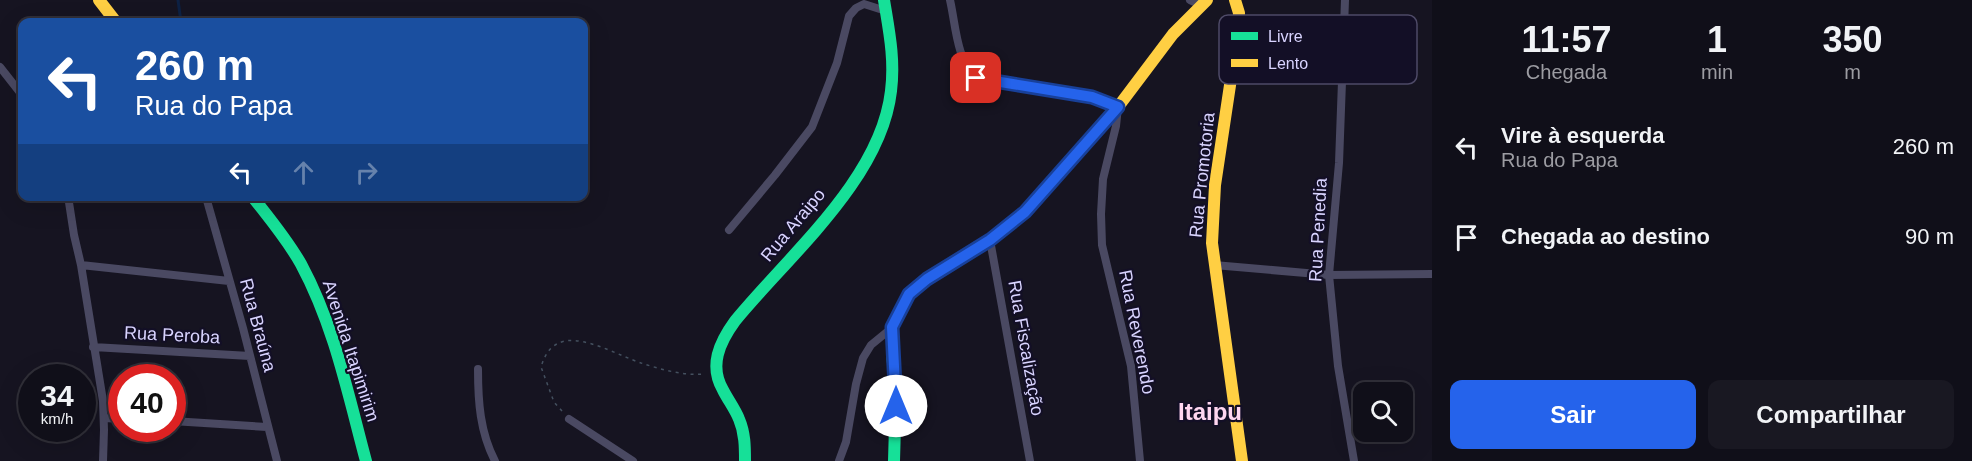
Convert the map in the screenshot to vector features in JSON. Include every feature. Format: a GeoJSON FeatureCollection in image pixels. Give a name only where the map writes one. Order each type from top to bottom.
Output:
{"type":"FeatureCollection","features":[{"type":"Feature","properties":{"kind":"street"},"geometry":{"type":"LineString","coordinates":[[99,0],[113,18]]}},
{"type":"Feature","properties":{"kind":"street"},"geometry":{"type":"LineString","coordinates":[[950,0],[962,55],[967,69],[976,78],[1092,97],[1118,107]]}},
{"type":"Feature","properties":{"kind":"street"},"geometry":{"type":"LineString","coordinates":[[1190,0],[1205,3]]}},
{"type":"Feature","properties":{"kind":"street","name":"Rua Promotoria"},"geometry":{"type":"LineString","coordinates":[[1235,0],[1239,15]]}},
{"type":"Feature","properties":{"kind":"street","name":"Rua Penedia"},"geometry":{"type":"LineString","coordinates":[[1344,15],[1345,0]]}},
{"type":"Feature","properties":{"kind":"street"},"geometry":{"type":"LineString","coordinates":[[838,461],[846,442],[863,358],[871,345],[892,327],[909,294],[927,279],[990,240],[1025,212],[1118,107],[1173,34],[1205,3]]}},
{"type":"Feature","properties":{"kind":"street"},"geometry":{"type":"LineString","coordinates":[[729,230],[812,127],[837,63],[852,12],[864,4],[885,5]]}},
{"type":"Feature","properties":{"kind":"street","name":"Rua Araipo"},"geometry":{"type":"LineString","coordinates":[[714,373],[715,361],[725,332],[824,219],[866,163],[882,133],[889,103],[893,62],[890,27],[885,5]]}},
{"type":"Feature","properties":{"kind":"street"},"geometry":{"type":"LineString","coordinates":[[0,67],[18,90]]}},
{"type":"Feature","properties":{"kind":"street","name":"Rua Promotoria"},"geometry":{"type":"LineString","coordinates":[[1230,84],[1215,185],[1212,243],[1242,461]]}},
{"type":"Feature","properties":{"kind":"street","name":"Rua Penedia"},"geometry":{"type":"LineString","coordinates":[[1342,84],[1339,163],[1329,275],[1338,366],[1354,461]]}},
{"type":"Feature","properties":{"kind":"street","name":"Rua Reverendo"},"geometry":{"type":"LineString","coordinates":[[1118,107],[1116,126],[1103,179],[1102,245],[1131,366],[1140,461]]}},
{"type":"Feature","properties":{"kind":"street"},"geometry":{"type":"LineString","coordinates":[[69,201],[81,265],[104,418],[103,461]]}},
{"type":"Feature","properties":{"kind":"street","name":"Rua Braúna"},"geometry":{"type":"LineString","coordinates":[[205,201],[278,461]]}},
{"type":"Feature","properties":{"kind":"street","name":"Avenida Itapimirim"},"geometry":{"type":"LineString","coordinates":[[256,201],[304,269],[315,293],[346,385],[366,461]]}},
{"type":"Feature","properties":{"kind":"street","name":"Rua Fiscalização"},"geometry":{"type":"LineString","coordinates":[[990,240],[1030,461]]}},
{"type":"Feature","properties":{"kind":"street"},"geometry":{"type":"LineString","coordinates":[[81,265],[229,281]]}},
{"type":"Feature","properties":{"kind":"street"},"geometry":{"type":"LineString","coordinates":[[1214,265],[1329,275],[1432,274]]}},
{"type":"Feature","properties":{"kind":"street"},"geometry":{"type":"LineString","coordinates":[[892,327],[896,391],[894,461]]}},
{"type":"Feature","properties":{"kind":"street","name":"Rua Peroba"},"geometry":{"type":"LineString","coordinates":[[93,347],[250,356]]}},
{"type":"Feature","properties":{"kind":"street"},"geometry":{"type":"LineString","coordinates":[[478,369],[480,417],[486,443],[495,461]]}},
{"type":"Feature","properties":{"kind":"street"},"geometry":{"type":"LineString","coordinates":[[714,373],[740,420],[745,441],[745,461]]}},
{"type":"Feature","properties":{"kind":"street"},"geometry":{"type":"LineString","coordinates":[[104,418],[108,418]]}},
{"type":"Feature","properties":{"kind":"street"},"geometry":{"type":"LineString","coordinates":[[569,419],[633,461]]}},
{"type":"Feature","properties":{"kind":"street"},"geometry":{"type":"LineString","coordinates":[[186,423],[267,427]]}},
{"type":"Feature","properties":{"kind":"path"},"geometry":{"type":"LineString","coordinates":[[569,419],[554,402],[541,367],[549,350],[567,341],[586,343],[641,363],[687,375],[714,373]]}},
{"type":"Feature","properties":{"kind":"waterway"},"geometry":{"type":"LineString","coordinates":[[178,0],[180,18]]}},
{"type":"Feature","properties":{"kind":"traffic: fast"},"geometry":{"type":"LineString","coordinates":[[745,461],[741,424],[725,394],[717,372],[716,363],[720,346],[735,321],[830,214],[870,155],[884,123],[891,91],[892,56],[884,0]]}},
{"type":"Feature","properties":{"kind":"traffic: fast"},"geometry":{"type":"LineString","coordinates":[[894,461],[896,391],[892,354],[893,327],[909,294],[927,279],[990,240],[1025,212],[1041,193]]}},
{"type":"Feature","properties":{"kind":"traffic: fast"},"geometry":{"type":"LineString","coordinates":[[256,201],[290,246],[313,287],[339,360],[366,461]]}},
{"type":"Feature","properties":{"kind":"traffic: slow"},"geometry":{"type":"LineString","coordinates":[[99,0],[113,18]]}},
{"type":"Feature","properties":{"kind":"traffic: slow"},"geometry":{"type":"LineString","coordinates":[[1041,193],[1118,107],[1173,34],[1207,0]]}},
{"type":"Feature","properties":{"kind":"traffic: slow"},"geometry":{"type":"LineString","coordinates":[[1235,0],[1239,15]]}},
{"type":"Feature","properties":{"kind":"traffic: slow"},"geometry":{"type":"LineString","coordinates":[[1230,84],[1215,185],[1212,243],[1242,461]]}},
{"type":"Feature","properties":{"kind":"district","name":"Itaipu"},"geometry":{"type":"Point","coordinates":[1210,411]}},
{"type":"Feature","properties":{"kind":"route"},"geometry":{"type":"LineString","coordinates":[[896,406],[892,327],[909,294],[927,279],[990,240],[1025,212],[1118,107],[1092,97],[976,78]]}}]}
